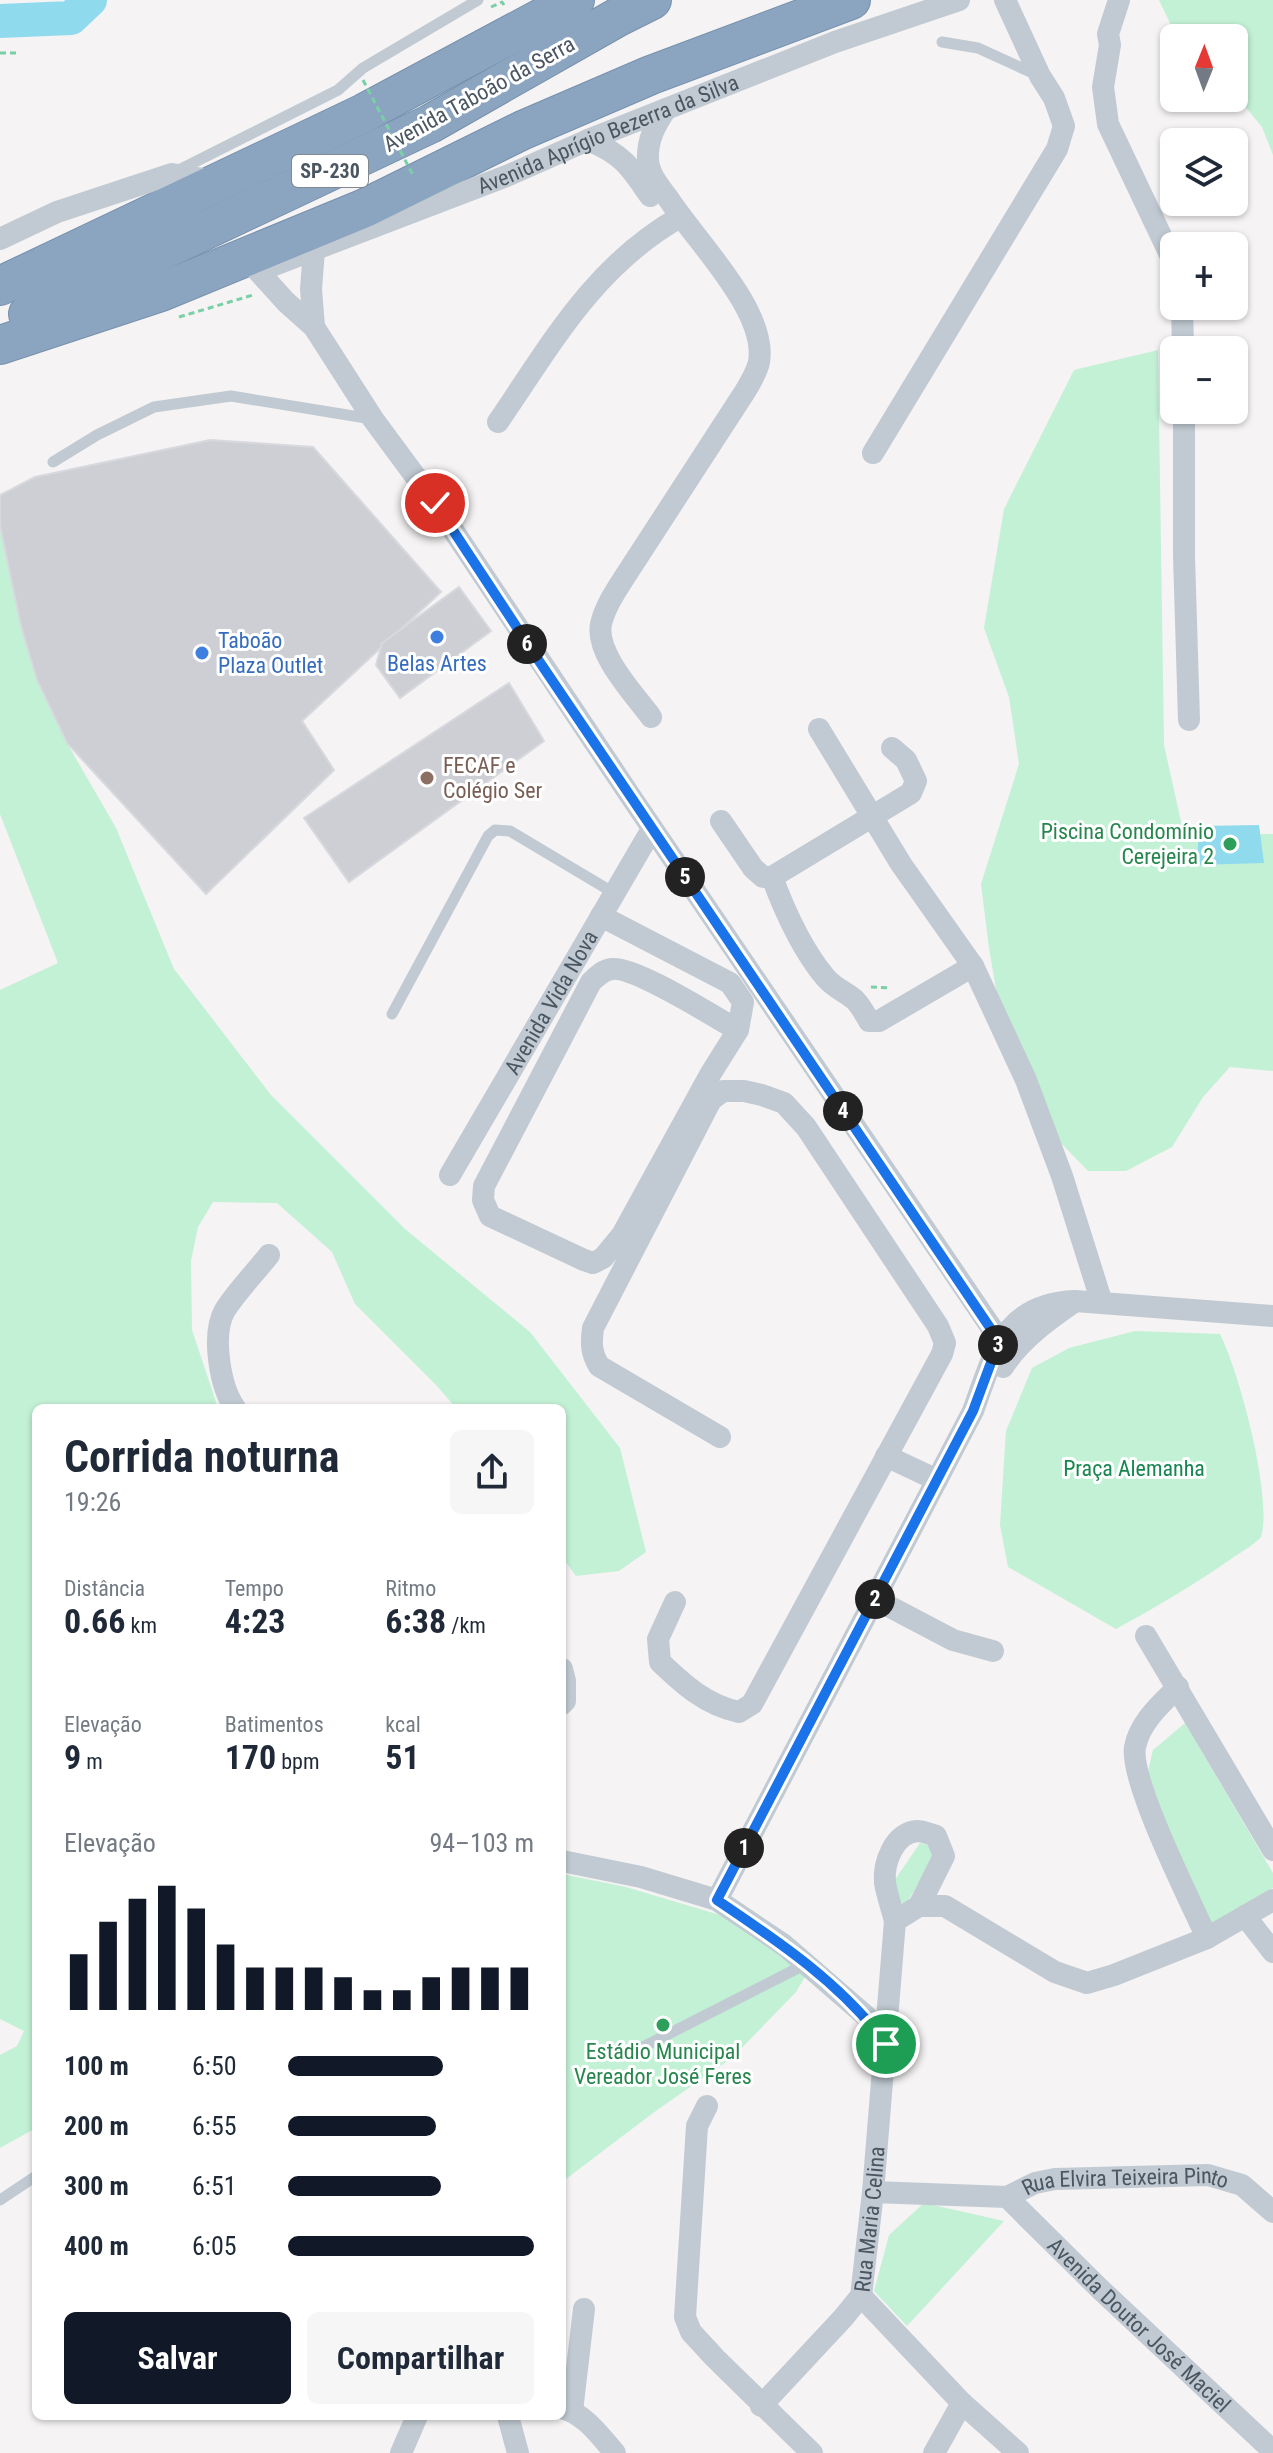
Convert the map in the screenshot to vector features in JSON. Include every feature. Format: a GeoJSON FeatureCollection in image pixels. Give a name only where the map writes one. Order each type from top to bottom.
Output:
{"type":"FeatureCollection","features":[{"type":"Feature","properties":{"kind":"highway","name":"Avenida Taboão da Serra"},"geometry":{"type":"LineString","coordinates":[[0,286],[364,113],[575,0]]}},
{"type":"Feature","properties":{"kind":"highway","name":"Avenida Taboão da Serra"},"geometry":{"type":"LineString","coordinates":[[0,328],[430,124],[652,0]]}},
{"type":"Feature","properties":{"kind":"highway"},"geometry":{"type":"LineString","coordinates":[[0,345],[161,292],[365,208],[523,130],[658,92],[851,0]]}},
{"type":"Feature","properties":{"kind":"highway"},"geometry":{"type":"LineString","coordinates":[[393,220],[402,205],[624,100],[658,92]]}},
{"type":"Feature","properties":{"kind":"street","name":"Avenida Aprígio Bezerra da Silva"},"geometry":{"type":"LineString","coordinates":[[161,292],[199,294],[509,175],[588,140],[658,92],[835,42],[959,0]]}},
{"type":"Feature","properties":{"kind":"street"},"geometry":{"type":"LineString","coordinates":[[873,453],[1057,149],[1064,126],[1054,98],[1040,76],[1005,0]]}},
{"type":"Feature","properties":{"kind":"street"},"geometry":{"type":"LineString","coordinates":[[1119,0],[1108,34],[1110,45],[1103,87],[1108,124],[1160,234]]}},
{"type":"Feature","properties":{"kind":"street"},"geometry":{"type":"LineString","coordinates":[[1110,45],[1122,35],[1134,0]]}},
{"type":"Feature","properties":{"kind":"street"},"geometry":{"type":"LineString","coordinates":[[658,92],[648,161],[674,221]]}},
{"type":"Feature","properties":{"kind":"street"},"geometry":{"type":"LineString","coordinates":[[588,140],[612,150],[631,166],[674,221],[728,277],[755,330],[759,362],[746,390],[624,578],[601,623],[600,635],[605,650],[651,717]]}},
{"type":"Feature","properties":{"kind":"street"},"geometry":{"type":"LineString","coordinates":[[0,239],[70,207],[172,174],[222,181]]}},
{"type":"Feature","properties":{"kind":"street"},"geometry":{"type":"LineString","coordinates":[[498,422],[590,291],[634,246],[674,221]]}},
{"type":"Feature","properties":{"kind":"street"},"geometry":{"type":"LineString","coordinates":[[314,250],[311,289],[314,327]]}},
{"type":"Feature","properties":{"kind":"street"},"geometry":{"type":"LineString","coordinates":[[258,271],[314,327],[373,419],[435,503],[652,829],[1005,1348]]}},
{"type":"Feature","properties":{"kind":"street"},"geometry":{"type":"LineString","coordinates":[[1184,424],[1189,720]]}},
{"type":"Feature","properties":{"kind":"street"},"geometry":{"type":"LineString","coordinates":[[819,729],[901,864],[973,966],[1026,1080],[1062,1176],[1102,1303]]}},
{"type":"Feature","properties":{"kind":"street"},"geometry":{"type":"LineString","coordinates":[[721,821],[753,868],[763,877],[772,877],[911,793],[916,781],[906,760],[892,748]]}},
{"type":"Feature","properties":{"kind":"street","name":"Avenida Vida Nova"},"geometry":{"type":"LineString","coordinates":[[450,1175],[652,829]]}},
{"type":"Feature","properties":{"kind":"street"},"geometry":{"type":"LineString","coordinates":[[772,877],[785,912],[807,951],[826,978],[840,992],[854,999],[869,1021],[879,1021],[973,966]]}},
{"type":"Feature","properties":{"kind":"street"},"geometry":{"type":"LineString","coordinates":[[601,916],[730,983],[743,1002],[738,1030],[622,1235],[603,1258],[593,1263],[584,1260],[490,1216],[483,1200],[484,1186],[591,982],[599,974],[614,968],[637,974],[738,1030]]}},
{"type":"Feature","properties":{"kind":"street"},"geometry":{"type":"LineString","coordinates":[[675,1602],[658,1639],[660,1662],[698,1697],[723,1709],[739,1712],[752,1704],[942,1354],[945,1343],[943,1335],[806,1127],[784,1103],[744,1091],[723,1091],[711,1100],[593,1328],[591,1340],[592,1355],[599,1366],[720,1437]]}},
{"type":"Feature","properties":{"kind":"street"},"geometry":{"type":"LineString","coordinates":[[232,1404],[226,1395],[218,1356],[223,1313],[269,1255]]}},
{"type":"Feature","properties":{"kind":"street"},"geometry":{"type":"LineString","coordinates":[[717,1900],[973,1411],[1017,1320],[1032,1310],[1055,1302],[1075,1301],[1273,1316]]}},
{"type":"Feature","properties":{"kind":"street"},"geometry":{"type":"LineString","coordinates":[[886,1456],[937,1480]]}},
{"type":"Feature","properties":{"kind":"street"},"geometry":{"type":"LineString","coordinates":[[875,1599],[953,1640],[993,1651]]}},
{"type":"Feature","properties":{"kind":"street"},"geometry":{"type":"LineString","coordinates":[[1146,1636],[1273,1850]]}},
{"type":"Feature","properties":{"kind":"street"},"geometry":{"type":"LineString","coordinates":[[1178,1687],[1147,1719],[1139,1733],[1134,1750],[1136,1769],[1146,1799],[1207,1938]]}},
{"type":"Feature","properties":{"kind":"street"},"geometry":{"type":"LineString","coordinates":[[886,2044],[895,1921],[885,1883],[885,1867],[897,1842],[908,1833],[919,1831],[936,1836],[944,1856],[919,1906],[895,1921]]}},
{"type":"Feature","properties":{"kind":"street"},"geometry":{"type":"LineString","coordinates":[[566,1862],[641,1877],[717,1900],[784,1945],[867,2017],[886,2044]]}},
{"type":"Feature","properties":{"kind":"street"},"geometry":{"type":"LineString","coordinates":[[919,1906],[945,1906],[1055,1972],[1087,1983],[1207,1938],[1273,1900]]}},
{"type":"Feature","properties":{"kind":"street"},"geometry":{"type":"LineString","coordinates":[[1245,1916],[1273,1952]]}},
{"type":"Feature","properties":{"kind":"street","name":"Rua Maria Celina"},"geometry":{"type":"LineString","coordinates":[[761,2406],[861,2296],[886,2044]]}},
{"type":"Feature","properties":{"kind":"street"},"geometry":{"type":"LineString","coordinates":[[707,2106],[697,2126],[685,2317],[691,2332],[761,2406],[812,2453]]}},
{"type":"Feature","properties":{"kind":"street","name":"Rua Elvira Teixeira Pinto"},"geometry":{"type":"LineString","coordinates":[[873,2192],[1007,2197],[1035,2183],[1055,2179],[1208,2175],[1242,2185],[1273,2212]]}},
{"type":"Feature","properties":{"kind":"street","name":"Avenida Doutor José Maciel"},"geometry":{"type":"LineString","coordinates":[[1007,2197],[1273,2451]]}},
{"type":"Feature","properties":{"kind":"street"},"geometry":{"type":"LineString","coordinates":[[861,2296],[962,2403],[1018,2453]]}},
{"type":"Feature","properties":{"kind":"street"},"geometry":{"type":"LineString","coordinates":[[584,2309],[567,2410],[593,2428],[615,2453]]}},
{"type":"Feature","properties":{"kind":"street"},"geometry":{"type":"LineString","coordinates":[[934,2453],[962,2403]]}},
{"type":"Feature","properties":{"kind":"street"},"geometry":{"type":"LineString","coordinates":[[401,2453],[415,2420]]}},
{"type":"Feature","properties":{"kind":"street"},"geometry":{"type":"LineString","coordinates":[[509,2420],[518,2453]]}},
{"type":"Feature","properties":{"kind":"lane"},"geometry":{"type":"LineString","coordinates":[[172,174],[338,90],[363,68],[478,0]]}},
{"type":"Feature","properties":{"kind":"lane"},"geometry":{"type":"LineString","coordinates":[[942,42],[978,48],[1040,76]]}},
{"type":"Feature","properties":{"kind":"lane"},"geometry":{"type":"LineString","coordinates":[[53,462],[97,435],[154,407],[231,396],[373,419]]}},
{"type":"Feature","properties":{"kind":"lane"},"geometry":{"type":"LineString","coordinates":[[392,1014],[488,836],[495,830],[510,831],[614,893]]}},
{"type":"Feature","properties":{"kind":"lane"},"geometry":{"type":"LineString","coordinates":[[637,2050],[806,1964]]}},
{"type":"Feature","properties":{"kind":"lane"},"geometry":{"type":"LineString","coordinates":[[0,2200],[32,2179]]}},
{"type":"Feature","properties":{"kind":"path"},"geometry":{"type":"LineString","coordinates":[[0,53],[16,53]]}},
{"type":"Feature","properties":{"kind":"path"},"geometry":{"type":"LineString","coordinates":[[363,80],[414,177]]}},
{"type":"Feature","properties":{"kind":"path"},"geometry":{"type":"LineString","coordinates":[[869,987],[891,988]]}},
{"type":"Feature","properties":{"kind":"green space"},"geometry":{"type":"Polygon","coordinates":[[[1159,0],[1273,0],[1273,155],[1262,127],[1248,110],[1248,24],[1170,24],[1159,0]]]}},
{"type":"Feature","properties":{"kind":"green space"},"geometry":{"type":"Polygon","coordinates":[[[1158,350],[1164,745],[1184,835],[1273,834],[1273,1071],[1230,1067],[1203,1097],[1172,1147],[1126,1171],[1088,1171],[1053,1135],[1003,1030],[981,884],[1019,764],[1009,697],[984,628],[1004,509],[1074,370],[1158,350]]]}},
{"type":"Feature","properties":{"kind":"green space"},"geometry":{"type":"Polygon","coordinates":[[[0,526],[21,626],[67,743],[116,828],[174,969],[271,1095],[405,1229],[530,1332],[620,1448],[646,1552],[619,1571],[576,1576],[566,1562],[566,1404],[453,1404],[355,1304],[332,1252],[277,1203],[213,1202],[198,1227],[191,1261],[192,1330],[217,1404],[32,1404],[32,2130],[0,2148],[0,2055],[17,2046],[24,2031],[0,2019],[0,990],[58,963],[0,814],[0,526]]]}},
{"type":"Feature","properties":{"kind":"green space","name":"Praça Alemanha"},"geometry":{"type":"Polygon","coordinates":[[[1135,1331],[1220,1334],[1245,1406],[1259,1467],[1264,1519],[1261,1537],[1251,1546],[1189,1587],[1116,1629],[1008,1567],[1000,1525],[1006,1431],[1032,1368],[1069,1348],[1135,1331]]]}},
{"type":"Feature","properties":{"kind":"green space"},"geometry":{"type":"Polygon","coordinates":[[[1185,1723],[1273,1873],[1273,1888],[1212,1925],[1145,1784],[1153,1750],[1185,1723]]]}},
{"type":"Feature","properties":{"kind":"green space"},"geometry":{"type":"Polygon","coordinates":[[[920,1843],[939,1848],[905,1906],[888,1890],[920,1843]]]}},
{"type":"Feature","properties":{"kind":"green space","name":"Estádio Municipal Vereador José Feres"},"geometry":{"type":"Polygon","coordinates":[[[566,1875],[626,1887],[747,1923],[805,1977],[796,1992],[733,2057],[566,2179],[566,1875]]]}},
{"type":"Feature","properties":{"kind":"green space"},"geometry":{"type":"Polygon","coordinates":[[[924,2203],[1004,2221],[907,2326],[874,2291],[889,2235],[924,2203]]]}},
{"type":"Feature","properties":{"kind":"water","name":"Piscina Condomínio Cerejeira 2"},"geometry":{"type":"Polygon","coordinates":[[[1259,825],[1264,863],[1197,865],[1199,826],[1259,825]]]}},
{"type":"Feature","properties":{"kind":"building","name":"Taboão Plaza Outlet"},"geometry":{"type":"Polygon","coordinates":[[[210,440],[313,447],[441,592],[302,721],[334,770],[206,894],[67,743],[37,680],[21,626],[0,526],[0,495],[35,477],[210,440]]]}},
{"type":"Feature","properties":{"kind":"building","name":"Belas Artes"},"geometry":{"type":"Polygon","coordinates":[[[459,587],[491,631],[400,698],[376,665],[382,643],[459,587]]]}},
{"type":"Feature","properties":{"kind":"building","name":"FECAF e Colégio Ser"},"geometry":{"type":"Polygon","coordinates":[[[509,683],[544,741],[349,882],[304,818],[509,683]]]}},
{"type":"Feature","properties":{"kind":"waterway"},"geometry":{"type":"LineString","coordinates":[[0,21],[71,18],[90,0]]}},
{"type":"Feature","properties":{"kind":"place","name":"Belas Artes"},"geometry":{"type":"Point","coordinates":[437,637]}},
{"type":"Feature","properties":{"kind":"place","name":"Taboão Plaza Outlet"},"geometry":{"type":"Point","coordinates":[202,653]}},
{"type":"Feature","properties":{"kind":"place","name":"FECAF e Colégio Ser"},"geometry":{"type":"Point","coordinates":[427,778]}},
{"type":"Feature","properties":{"kind":"place","name":"Piscina Condomínio Cerejeira 2"},"geometry":{"type":"Point","coordinates":[1230,844]}},
{"type":"Feature","properties":{"kind":"place","name":"Estádio Municipal Vereador José Feres"},"geometry":{"type":"Point","coordinates":[663,2025]}},
{"type":"Feature","properties":{"kind":"route"},"geometry":{"type":"LineString","coordinates":[[435,503],[999,1341],[973,1411],[717,1900],[784,1945],[867,2017],[886,2044]]}}]}
